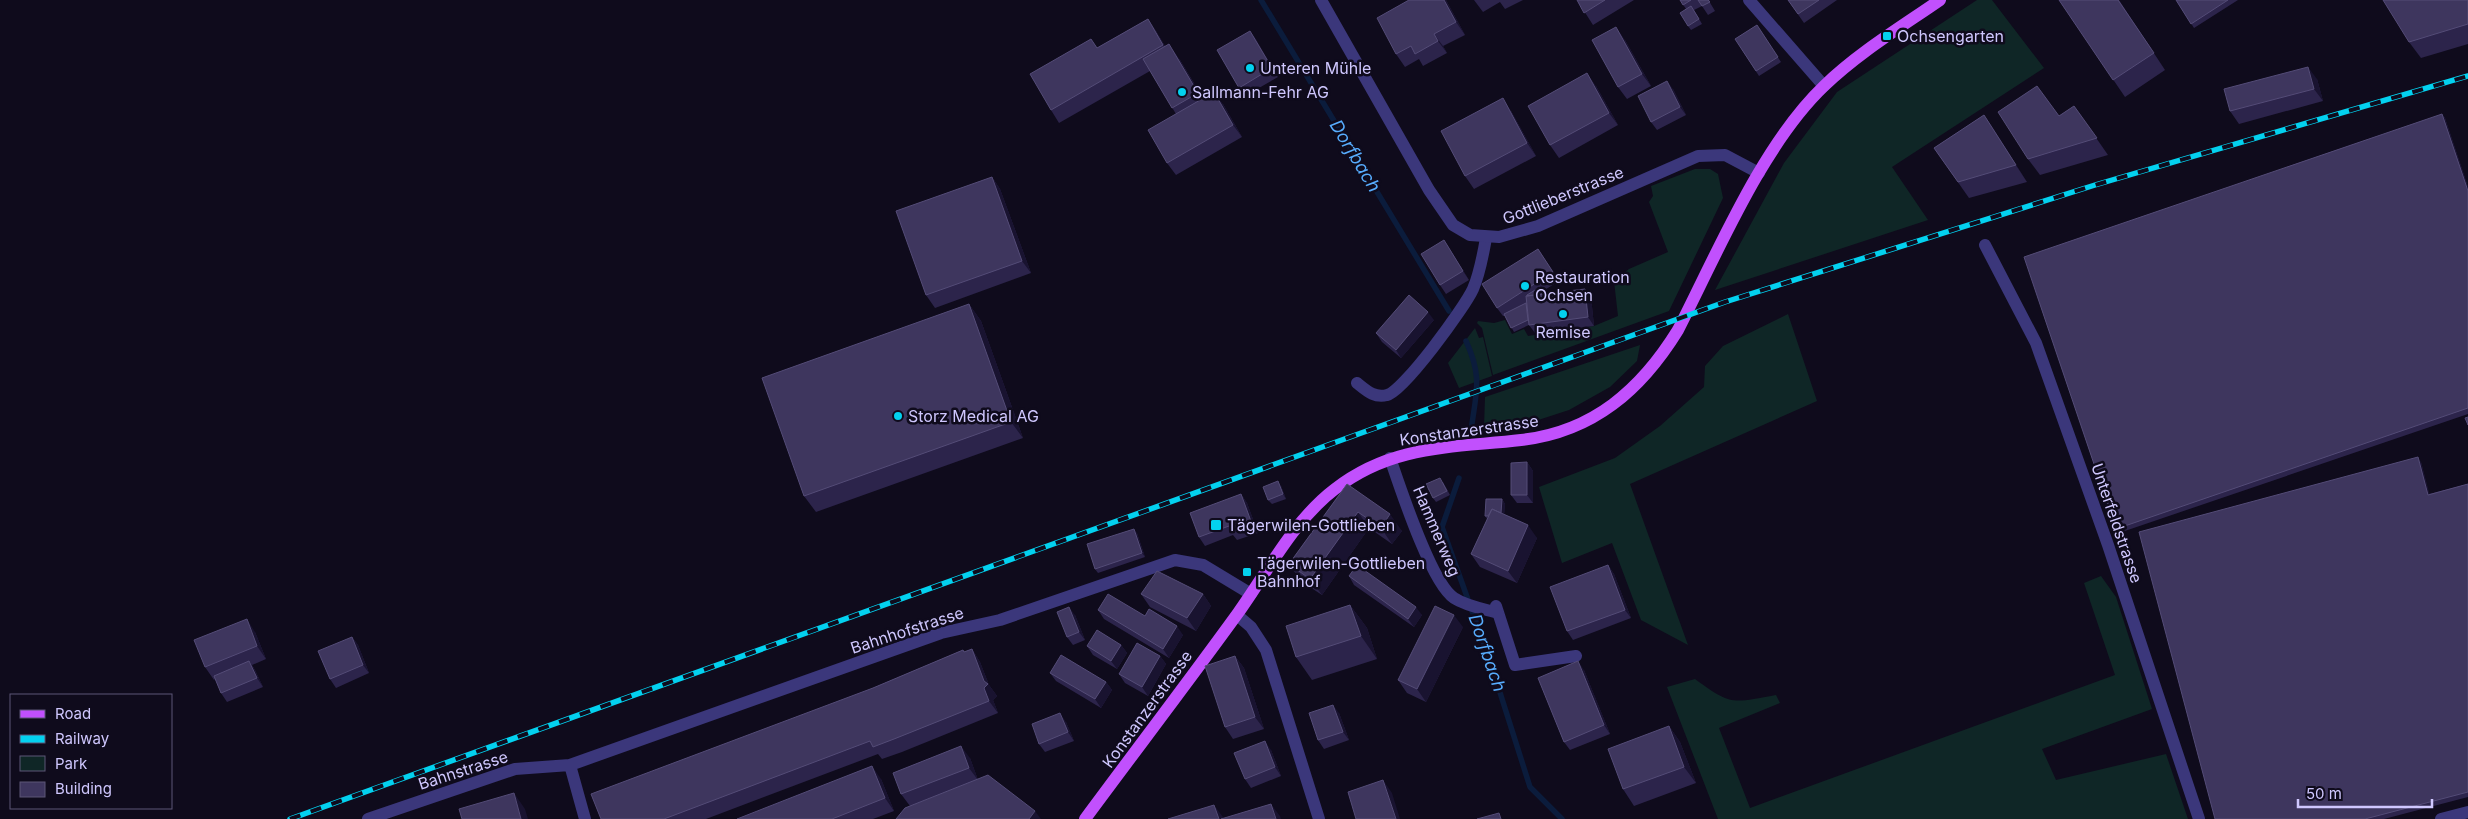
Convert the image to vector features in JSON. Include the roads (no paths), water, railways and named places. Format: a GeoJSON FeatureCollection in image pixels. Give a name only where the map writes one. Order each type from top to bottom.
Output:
{"type":"FeatureCollection","features":[{"type":"Feature","properties":{"kind":"main road","name":"Konstanzerstrasse"},"geometry":{"type":"LineString","coordinates":[[1085,819],[1314,508],[1348,480],[1390,458],[1414,451],[1523,440],[1580,425],[1626,396],[1646,376],[1678,330],[1758,173],[1804,108],[1824,86],[1853,62],[1940,0]]}},
{"type":"Feature","properties":{"kind":"street","name":"Gottlieberstrasse"},"geometry":{"type":"LineString","coordinates":[[1321,0],[1442,211],[1453,225],[1470,235],[1486,238],[1509,236],[1538,226],[1698,156],[1725,155],[1758,173]]}},
{"type":"Feature","properties":{"kind":"street"},"geometry":{"type":"LineString","coordinates":[[1749,0],[1824,86]]}},
{"type":"Feature","properties":{"kind":"street"},"geometry":{"type":"LineString","coordinates":[[1357,383],[1373,396],[1389,395],[1404,384],[1461,310],[1473,290],[1486,238]]}},
{"type":"Feature","properties":{"kind":"street","name":"Unterfeldstrasse"},"geometry":{"type":"LineString","coordinates":[[1984,245],[2036,343],[2108,544],[2199,819]]}},
{"type":"Feature","properties":{"kind":"street","name":"Hammerweg"},"geometry":{"type":"LineString","coordinates":[[1390,458],[1417,535],[1444,588],[1453,598],[1463,603],[1479,608],[1497,609],[1515,665],[1576,656]]}},
{"type":"Feature","properties":{"kind":"street","name":"Bahnhofstrasse"},"geometry":{"type":"LineString","coordinates":[[570,765],[941,633],[1000,620],[1175,560],[1203,565],[1251,594]]}},
{"type":"Feature","properties":{"kind":"street"},"geometry":{"type":"LineString","coordinates":[[1237,615],[1251,627],[1266,650],[1319,819]]}},
{"type":"Feature","properties":{"kind":"street"},"geometry":{"type":"LineString","coordinates":[[570,765],[585,819]]}},
{"type":"Feature","properties":{"kind":"street","name":"Bahnstrasse"},"geometry":{"type":"LineString","coordinates":[[368,819],[515,769],[570,765]]}},
{"type":"Feature","properties":{"kind":"street"},"geometry":{"type":"LineString","coordinates":[[2441,819],[2468,812]]}},
{"type":"Feature","properties":{"kind":"waterway","name":"Dorfbach"},"geometry":{"type":"LineString","coordinates":[[1261,0],[1449,311]]}},
{"type":"Feature","properties":{"kind":"waterway","name":"Dorfbach"},"geometry":{"type":"LineString","coordinates":[[1466,341],[1475,365],[1477,385],[1471,431]]}},
{"type":"Feature","properties":{"kind":"waterway","name":"Dorfbach"},"geometry":{"type":"LineString","coordinates":[[1459,478],[1442,527],[1490,661],[1530,787],[1562,819]]}},
{"type":"Feature","properties":{"kind":"railway"},"geometry":{"type":"LineString","coordinates":[[290,819],[1725,302],[2095,185],[2468,76]]}},
{"type":"Feature","properties":{"kind":"place","name":"Ochsengarten"},"geometry":{"type":"Point","coordinates":[1887,36]}},
{"type":"Feature","properties":{"kind":"place","name":"Unteren Mühle"},"geometry":{"type":"Point","coordinates":[1250,68]}},
{"type":"Feature","properties":{"kind":"place","name":"Sallmann-Fehr AG"},"geometry":{"type":"Point","coordinates":[1182,92]}},
{"type":"Feature","properties":{"kind":"place","name":"Restauration Ochsen"},"geometry":{"type":"Point","coordinates":[1525,286]}},
{"type":"Feature","properties":{"kind":"place","name":"Remise"},"geometry":{"type":"Point","coordinates":[1563,314]}},
{"type":"Feature","properties":{"kind":"place","name":"Storz Medical AG"},"geometry":{"type":"Point","coordinates":[898,416]}},
{"type":"Feature","properties":{"kind":"place","name":"Tägerwilen-Gottlieben"},"geometry":{"type":"Point","coordinates":[1216,525]}},
{"type":"Feature","properties":{"kind":"place","name":"Tägerwilen-Gottlieben Bahnhof"},"geometry":{"type":"Point","coordinates":[1247,572]}}]}
